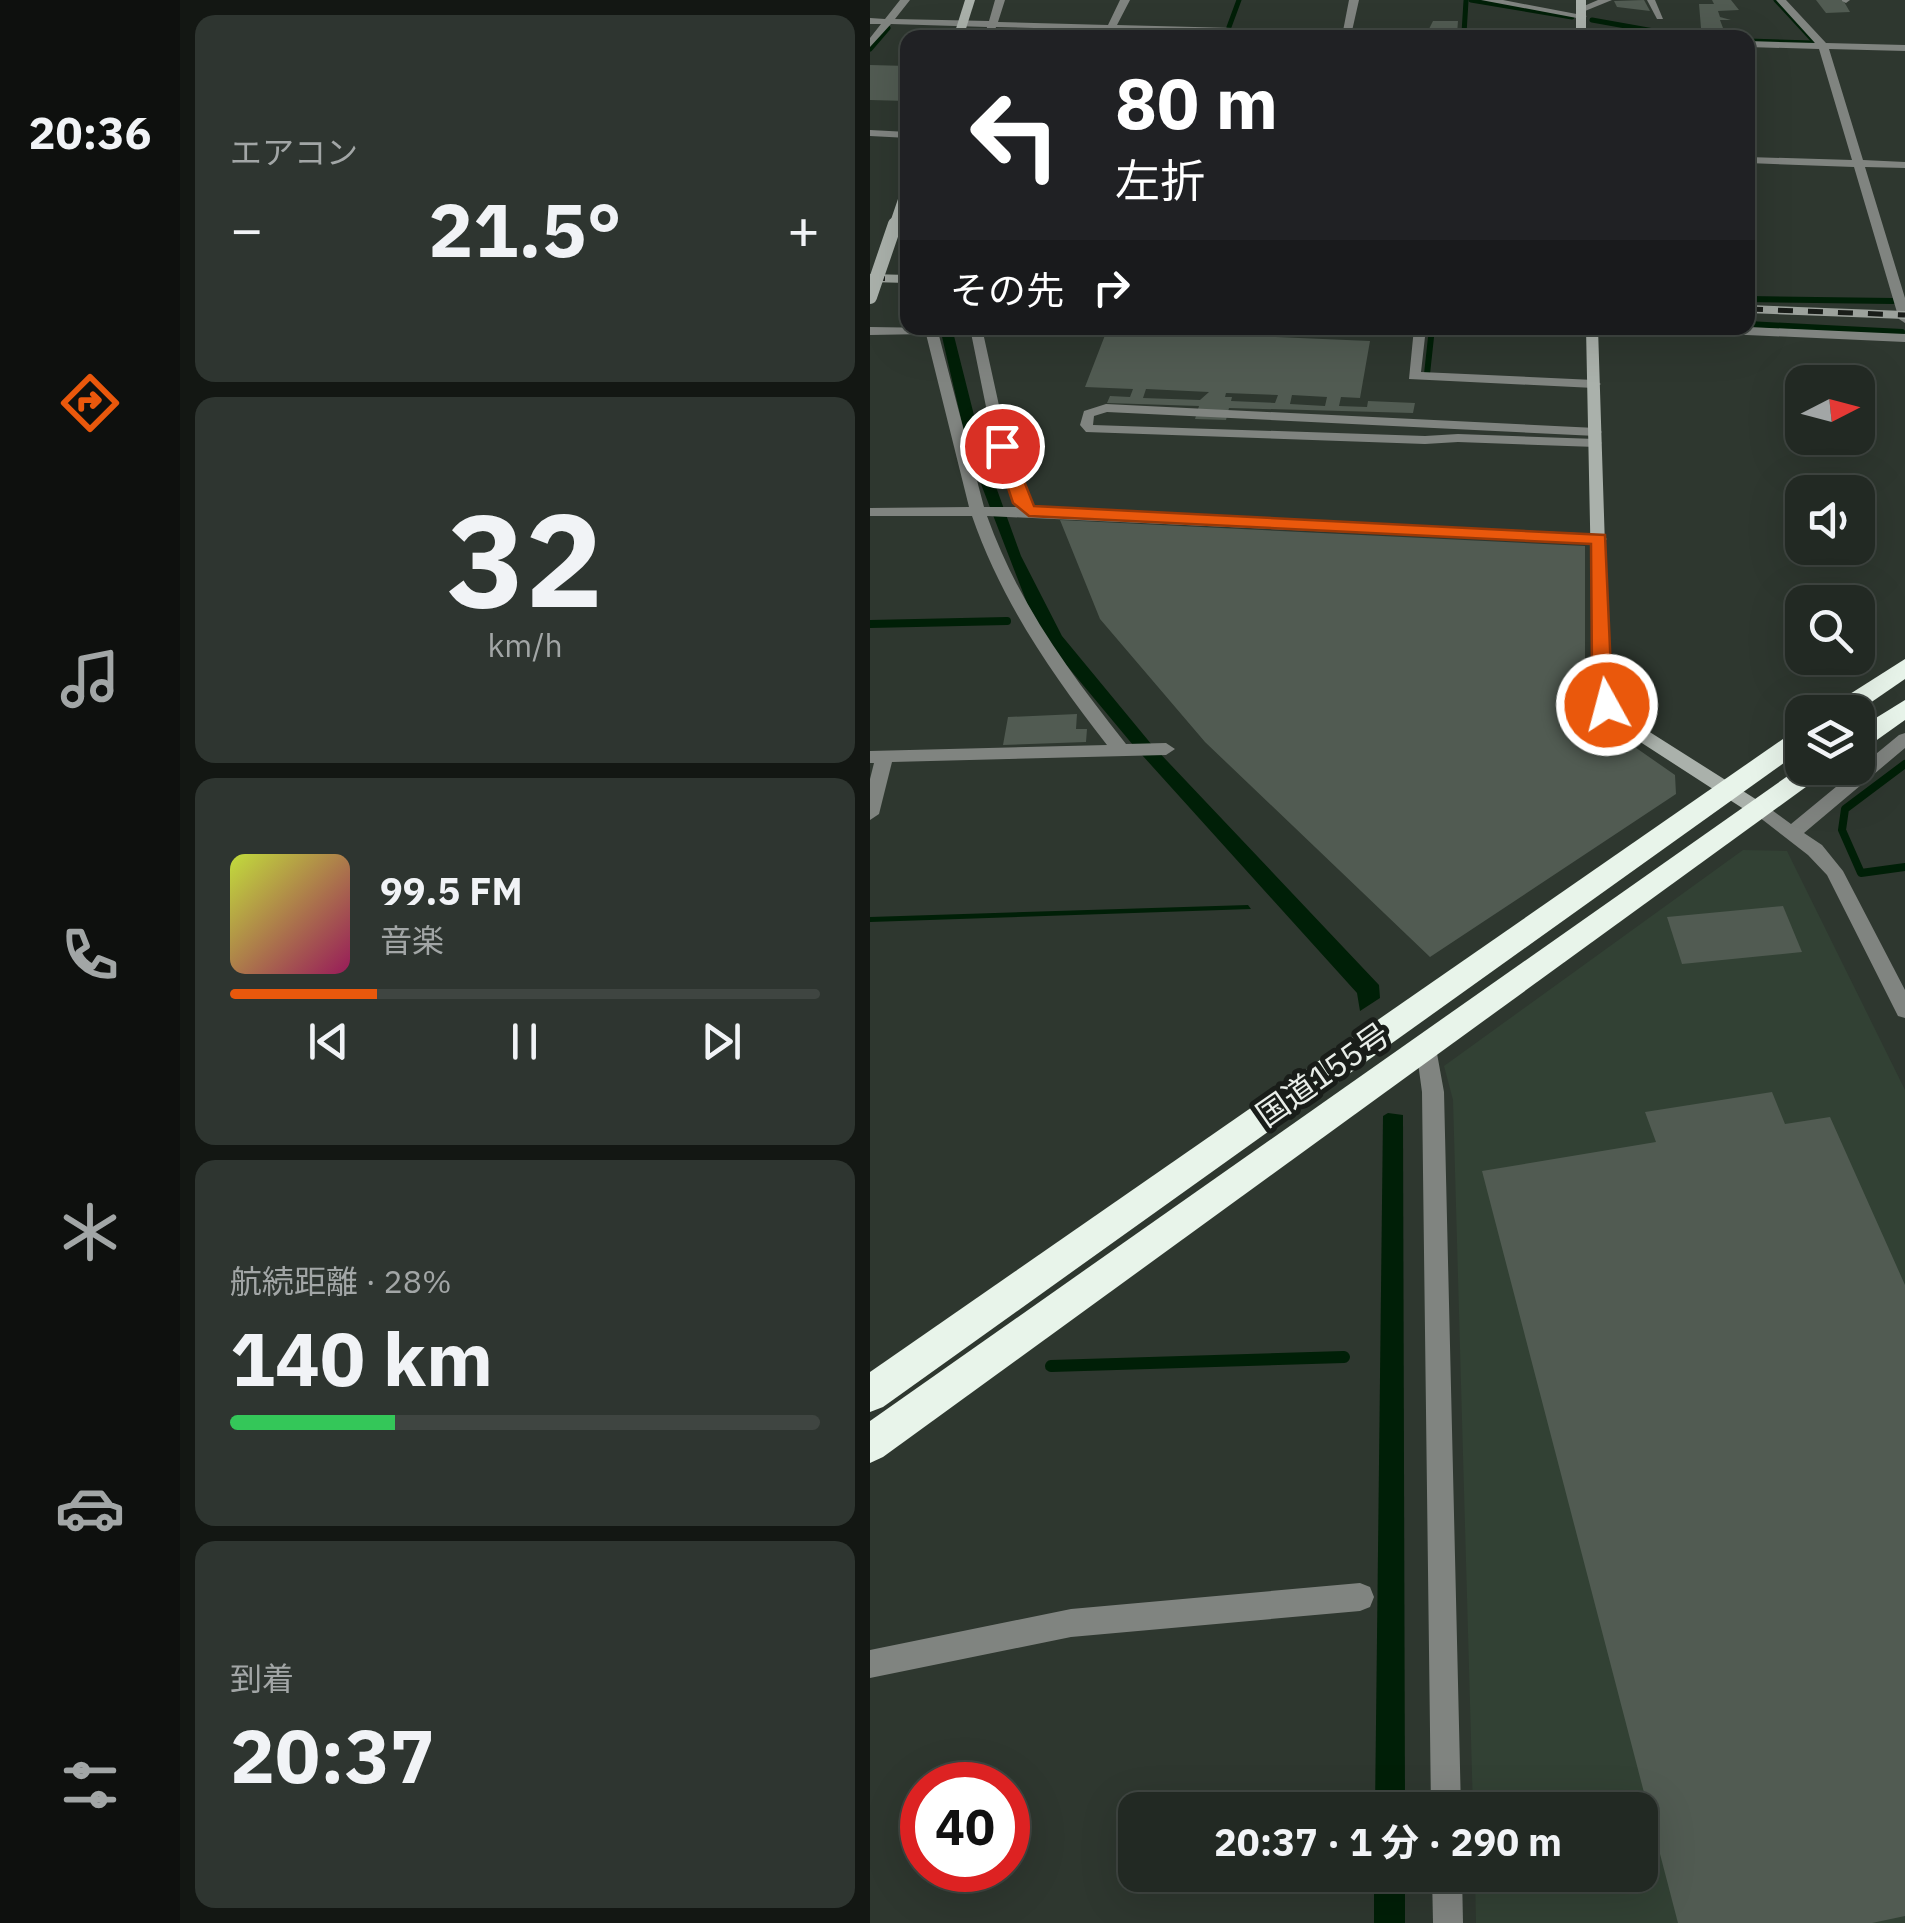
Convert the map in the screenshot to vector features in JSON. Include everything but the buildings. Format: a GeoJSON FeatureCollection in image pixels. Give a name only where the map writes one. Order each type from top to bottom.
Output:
{"type":"FeatureCollection","features":[{"type":"Feature","properties":{"kind":"highway"},"geometry":{"type":"LineString","coordinates":[[1865,695],[1905,667]]}},
{"type":"Feature","properties":{"kind":"highway"},"geometry":{"type":"LineString","coordinates":[[1875,729],[1905,708]]}},
{"type":"Feature","properties":{"kind":"highway","name":"国道155号"},"geometry":{"type":"LineString","coordinates":[[870,1394],[1785,750]]}},
{"type":"Feature","properties":{"kind":"highway","name":"国道155号"},"geometry":{"type":"LineString","coordinates":[[870,1444],[1795,785]]}},
{"type":"Feature","properties":{"kind":"street"},"geometry":{"type":"LineString","coordinates":[[870,44],[905,0]]}},
{"type":"Feature","properties":{"kind":"street"},"geometry":{"type":"LineString","coordinates":[[961,30],[970,0]]}},
{"type":"Feature","properties":{"kind":"street"},"geometry":{"type":"LineString","coordinates":[[990,30],[1000,0]]}},
{"type":"Feature","properties":{"kind":"street"},"geometry":{"type":"LineString","coordinates":[[1109,30],[1125,0]]}},
{"type":"Feature","properties":{"kind":"street"},"geometry":{"type":"LineString","coordinates":[[1347,30],[1354,0]]}},
{"type":"Feature","properties":{"kind":"street"},"geometry":{"type":"LineString","coordinates":[[1486,0],[1581,8],[1607,0]]}},
{"type":"Feature","properties":{"kind":"street"},"geometry":{"type":"LineString","coordinates":[[1781,0],[1822,46],[1905,319]]}},
{"type":"Feature","properties":{"kind":"street"},"geometry":{"type":"LineString","coordinates":[[870,21],[1079,30]]}},
{"type":"Feature","properties":{"kind":"street"},"geometry":{"type":"LineString","coordinates":[[1755,44],[1905,48]]}},
{"type":"Feature","properties":{"kind":"street"},"geometry":{"type":"LineString","coordinates":[[870,134],[900,135]]}},
{"type":"Feature","properties":{"kind":"street"},"geometry":{"type":"LineString","coordinates":[[1755,160],[1905,166]]}},
{"type":"Feature","properties":{"kind":"street"},"geometry":{"type":"LineString","coordinates":[[870,296],[900,208]]}},
{"type":"Feature","properties":{"kind":"street"},"geometry":{"type":"LineString","coordinates":[[870,331],[900,330]]}},
{"type":"Feature","properties":{"kind":"street"},"geometry":{"type":"LineString","coordinates":[[1755,331],[1905,338]]}},
{"type":"Feature","properties":{"kind":"street"},"geometry":{"type":"LineString","coordinates":[[932,335],[962,467],[1017,604],[1057,668],[1125,749]]}},
{"type":"Feature","properties":{"kind":"street"},"geometry":{"type":"LineString","coordinates":[[978,335],[1002,446],[1022,503],[1029,511]]}},
{"type":"Feature","properties":{"kind":"street"},"geometry":{"type":"LineString","coordinates":[[1419,335],[1414,376],[1594,384]]}},
{"type":"Feature","properties":{"kind":"street"},"geometry":{"type":"LineString","coordinates":[[1592,335],[1601,671],[1607,705],[1620,721],[1792,832],[1834,871],[1905,1010]]}},
{"type":"Feature","properties":{"kind":"street"},"geometry":{"type":"LineString","coordinates":[[870,512],[1029,511],[1599,539]]}},
{"type":"Feature","properties":{"kind":"street"},"geometry":{"type":"LineString","coordinates":[[1792,832],[1905,740]]}},
{"type":"Feature","properties":{"kind":"street"},"geometry":{"type":"LineString","coordinates":[[870,814],[878,757],[1162,749]]}},
{"type":"Feature","properties":{"kind":"street"},"geometry":{"type":"LineString","coordinates":[[1426,1048],[1433,1092],[1446,1792]]}},
{"type":"Feature","properties":{"kind":"street"},"geometry":{"type":"LineString","coordinates":[[870,1664],[1070,1623],[1360,1598]]}},
{"type":"Feature","properties":{"kind":"street"},"geometry":{"type":"LineString","coordinates":[[1447,1892],[1448,1923]]}},
{"type":"Feature","properties":{"kind":"lane"},"geometry":{"type":"LineString","coordinates":[[1650,0],[1660,17]]}},
{"type":"Feature","properties":{"kind":"lane"},"geometry":{"type":"LineString","coordinates":[[1106,408],[1596,437],[1407,440],[1090,429],[1086,425],[1088,414],[1106,408]]}},
{"type":"Feature","properties":{"kind":"shaded area"},"geometry":{"type":"Polygon","coordinates":[[[942,335],[954,335],[983,451],[1021,556],[1062,636],[1152,745],[1379,985],[1380,998],[1360,1011],[1357,993],[1133,745],[1053,649],[1027,603],[969,453],[942,335]]]}},
{"type":"Feature","properties":{"kind":"shaded area"},"geometry":{"type":"Polygon","coordinates":[[[1743,850],[1787,851],[1905,1090],[1905,1923],[1476,1923],[1475,1892],[1658,1892],[1658,1792],[1472,1792],[1453,1100],[1444,1066],[1743,850]]]}},
{"type":"Feature","properties":{"kind":"shaded area"},"geometry":{"type":"Polygon","coordinates":[[[1248,905],[1251,909],[870,922],[870,917],[1248,905]]]}},
{"type":"Feature","properties":{"kind":"shaded area"},"geometry":{"type":"Polygon","coordinates":[[[1403,1115],[1405,1792],[1375,1792],[1383,1116],[1403,1115]]]}},
{"type":"Feature","properties":{"kind":"shaded area"},"geometry":{"type":"Polygon","coordinates":[[[1374,1892],[1405,1892],[1405,1923],[1374,1923],[1374,1892]]]}},
{"type":"Feature","properties":{"kind":"waterway"},"geometry":{"type":"LineString","coordinates":[[1229,27],[1239,0]]}},
{"type":"Feature","properties":{"kind":"waterway"},"geometry":{"type":"LineString","coordinates":[[1471,0],[1572,17]]}},
{"type":"Feature","properties":{"kind":"waterway"},"geometry":{"type":"LineString","coordinates":[[1776,0],[1813,40]]}},
{"type":"Feature","properties":{"kind":"waterway"},"geometry":{"type":"LineString","coordinates":[[1464,30],[1466,1]]}},
{"type":"Feature","properties":{"kind":"waterway"},"geometry":{"type":"LineString","coordinates":[[1592,20],[1648,30]]}},
{"type":"Feature","properties":{"kind":"waterway"},"geometry":{"type":"LineString","coordinates":[[870,49],[888,28]]}},
{"type":"Feature","properties":{"kind":"waterway"},"geometry":{"type":"LineString","coordinates":[[1755,41],[1812,43]]}},
{"type":"Feature","properties":{"kind":"waterway"},"geometry":{"type":"LineString","coordinates":[[1755,299],[1893,301]]}},
{"type":"Feature","properties":{"kind":"waterway"},"geometry":{"type":"LineString","coordinates":[[1755,324],[1902,332]]}},
{"type":"Feature","properties":{"kind":"waterway"},"geometry":{"type":"LineString","coordinates":[[1427,374],[1431,335]]}},
{"type":"Feature","properties":{"kind":"waterway"},"geometry":{"type":"LineString","coordinates":[[870,624],[1007,621]]}},
{"type":"Feature","properties":{"kind":"waterway"},"geometry":{"type":"LineString","coordinates":[[1905,764],[1845,809],[1842,830],[1861,873],[1905,867]]}},
{"type":"Feature","properties":{"kind":"waterway"},"geometry":{"type":"LineString","coordinates":[[1051,1366],[1344,1357]]}},
{"type":"Feature","properties":{"kind":"railway"},"geometry":{"type":"LineString","coordinates":[[870,278],[900,279]]}},
{"type":"Feature","properties":{"kind":"railway"},"geometry":{"type":"LineString","coordinates":[[1755,309],[1905,315]]}},
{"type":"Feature","properties":{"kind":"route"},"geometry":{"type":"LineString","coordinates":[[1002,446],[1022,503],[1029,511],[1599,539],[1601,671],[1607,705]]}}]}
